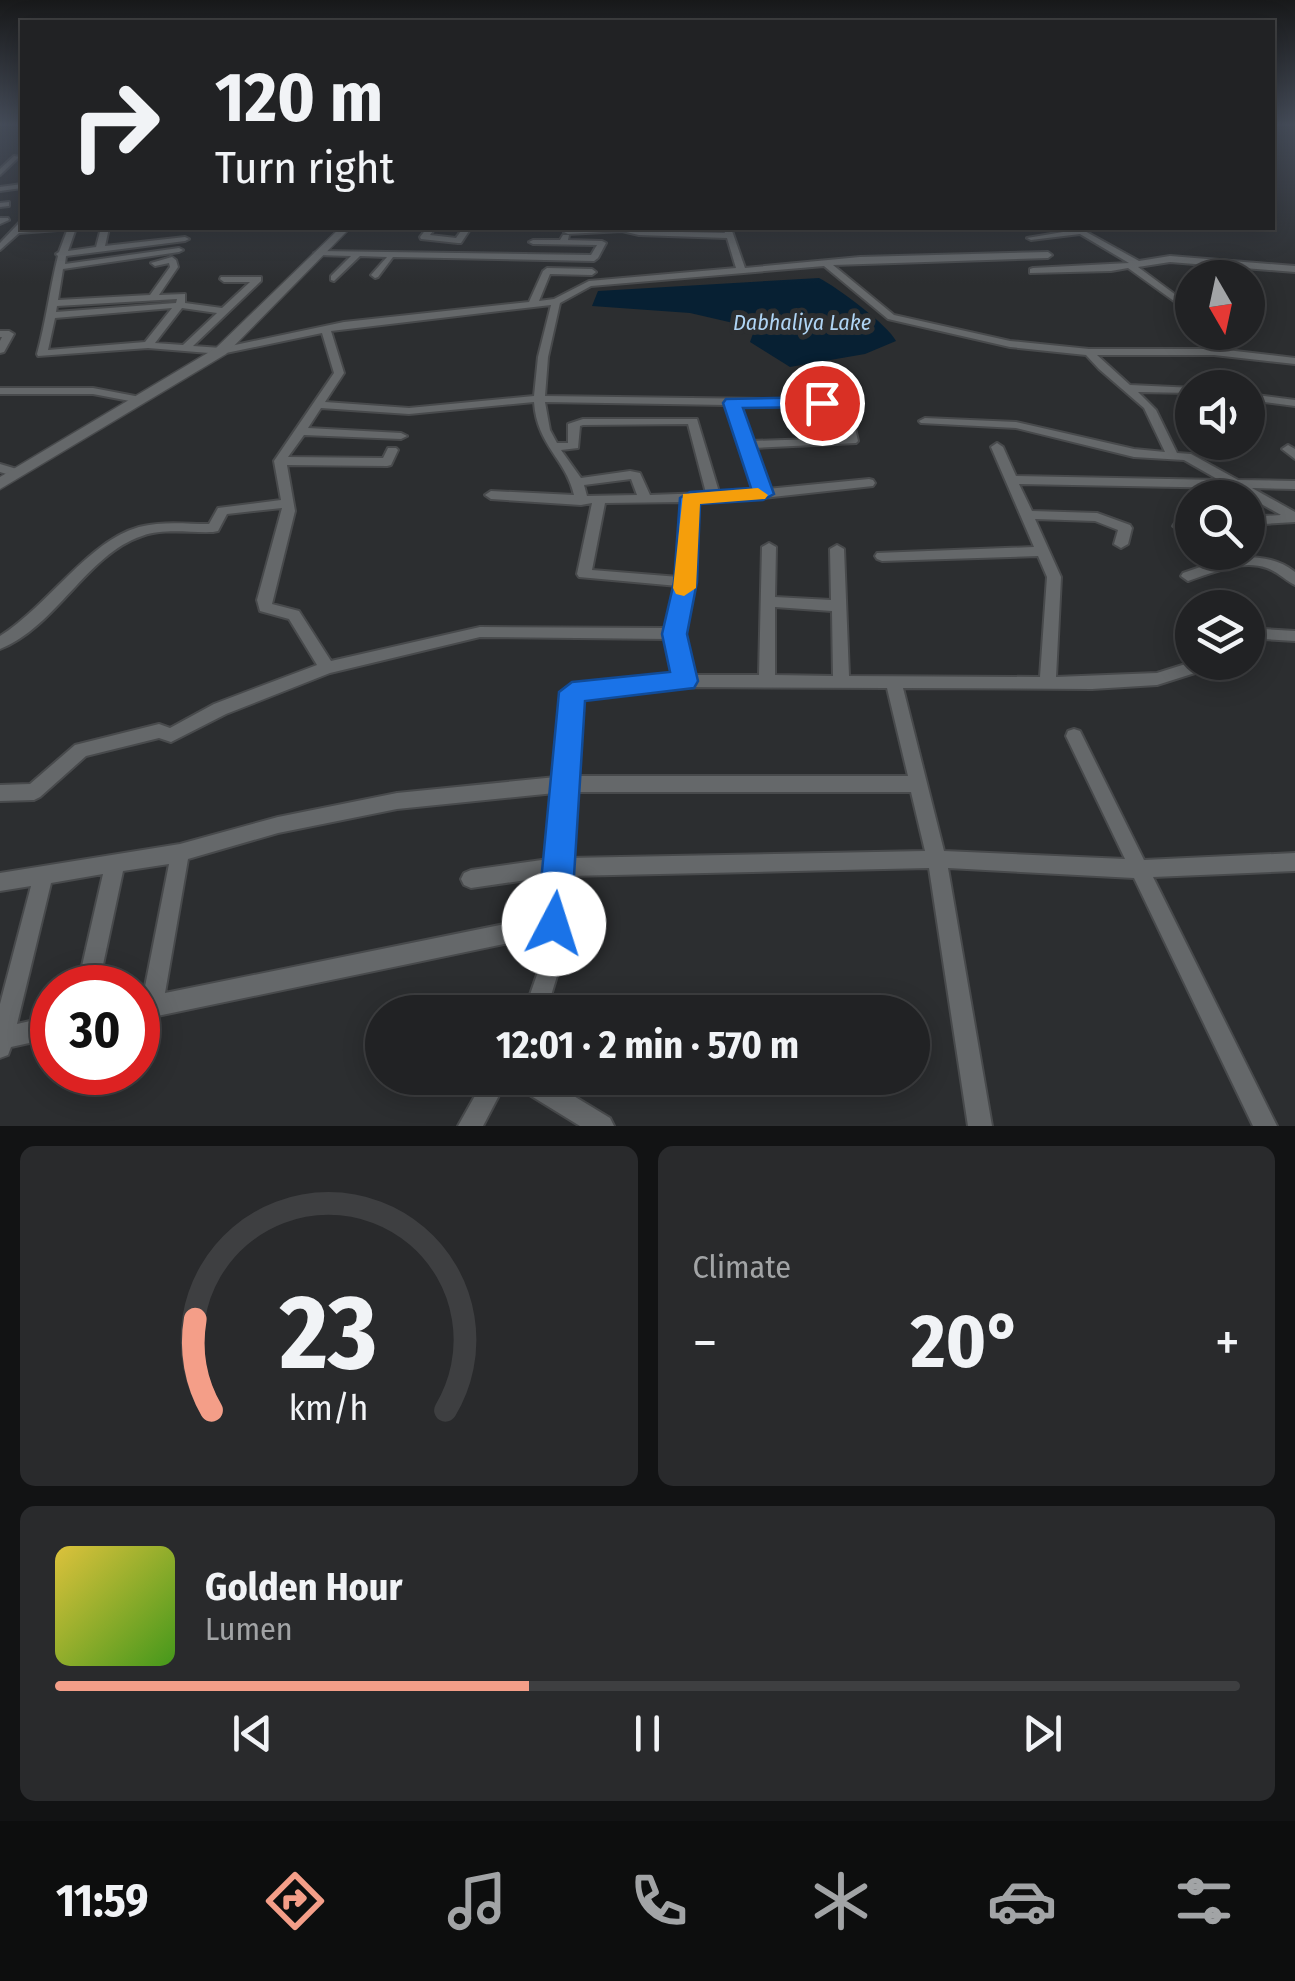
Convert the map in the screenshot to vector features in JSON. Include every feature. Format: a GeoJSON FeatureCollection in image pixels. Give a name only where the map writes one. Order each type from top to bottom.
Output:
{"type":"FeatureCollection","features":[{"type":"Feature","properties":{"kind":"street"},"geometry":{"type":"LineString","coordinates":[[0,248],[3,238],[20,228]]}},
{"type":"Feature","properties":{"kind":"street"},"geometry":{"type":"LineString","coordinates":[[71,230],[60,254],[55,309],[42,354],[148,345],[220,351],[423,314],[556,302],[592,277],[594,258],[602,243],[618,230]]}},
{"type":"Feature","properties":{"kind":"street"},"geometry":{"type":"LineString","coordinates":[[100,249],[105,230]]}},
{"type":"Feature","properties":{"kind":"street"},"geometry":{"type":"LineString","coordinates":[[0,484],[220,351],[343,230]]}},
{"type":"Feature","properties":{"kind":"street"},"geometry":{"type":"LineString","coordinates":[[430,230],[424,238],[444,242],[458,241],[466,230]]}},
{"type":"Feature","properties":{"kind":"street"},"geometry":{"type":"LineString","coordinates":[[533,242],[567,234],[618,230],[727,232],[742,272]]}},
{"type":"Feature","properties":{"kind":"street"},"geometry":{"type":"LineString","coordinates":[[1022,230],[1062,267]]}},
{"type":"Feature","properties":{"kind":"street"},"geometry":{"type":"LineString","coordinates":[[1031,238],[1081,231],[1133,264],[1175,297]]}},
{"type":"Feature","properties":{"kind":"street"},"geometry":{"type":"LineString","coordinates":[[567,234],[602,243]]}},
{"type":"Feature","properties":{"kind":"street"},"geometry":{"type":"LineString","coordinates":[[60,254],[185,240]]}},
{"type":"Feature","properties":{"kind":"street"},"geometry":{"type":"LineString","coordinates":[[58,267],[179,250]]}},
{"type":"Feature","properties":{"kind":"street"},"geometry":{"type":"LineString","coordinates":[[318,254],[594,258]]}},
{"type":"Feature","properties":{"kind":"street"},"geometry":{"type":"LineString","coordinates":[[533,304],[547,272],[592,277],[742,272],[914,257],[1048,255]]}},
{"type":"Feature","properties":{"kind":"street"},"geometry":{"type":"LineString","coordinates":[[334,278],[356,256]]}},
{"type":"Feature","properties":{"kind":"street"},"geometry":{"type":"LineString","coordinates":[[375,275],[390,258]]}},
{"type":"Feature","properties":{"kind":"street"},"geometry":{"type":"LineString","coordinates":[[1034,270],[1170,259],[1295,269]]}},
{"type":"Feature","properties":{"kind":"street"},"geometry":{"type":"LineString","coordinates":[[154,295],[174,267],[172,260],[155,263]]}},
{"type":"Feature","properties":{"kind":"street"},"geometry":{"type":"LineString","coordinates":[[827,264],[891,317],[1010,344],[1089,352],[1214,352],[1295,361]]}},
{"type":"Feature","properties":{"kind":"street"},"geometry":{"type":"LineString","coordinates":[[185,348],[258,279],[224,279]]}},
{"type":"Feature","properties":{"kind":"street"},"geometry":{"type":"LineString","coordinates":[[55,309],[180,295],[180,306],[148,345]]}},
{"type":"Feature","properties":{"kind":"street"},"geometry":{"type":"LineString","coordinates":[[556,302],[536,399],[553,447],[580,482],[581,500]]}},
{"type":"Feature","properties":{"kind":"street"},"geometry":{"type":"LineString","coordinates":[[55,309],[180,306],[225,310]]}},
{"type":"Feature","properties":{"kind":"street"},"geometry":{"type":"LineString","coordinates":[[326,331],[339,373],[280,462],[289,511],[267,579],[266,607],[294,615],[327,668]]}},
{"type":"Feature","properties":{"kind":"street"},"geometry":{"type":"LineString","coordinates":[[0,334],[9,334],[0,350]]}},
{"type":"Feature","properties":{"kind":"street"},"geometry":{"type":"LineString","coordinates":[[1089,352],[1106,374],[1152,410],[1173,456]]}},
{"type":"Feature","properties":{"kind":"street"},"geometry":{"type":"LineString","coordinates":[[1127,388],[1175,389]]}},
{"type":"Feature","properties":{"kind":"street"},"geometry":{"type":"LineString","coordinates":[[0,391],[92,391],[135,400]]}},
{"type":"Feature","properties":{"kind":"street"},"geometry":{"type":"LineString","coordinates":[[320,406],[409,410],[536,399],[844,402],[852,441],[745,446]]}},
{"type":"Feature","properties":{"kind":"street"},"geometry":{"type":"LineString","coordinates":[[1265,399],[1295,402]]}},
{"type":"Feature","properties":{"kind":"street"},"geometry":{"type":"LineString","coordinates":[[732,403],[763,494]]}},
{"type":"Feature","properties":{"kind":"street"},"geometry":{"type":"LineString","coordinates":[[553,447],[574,446],[574,424],[583,422],[692,421],[714,498]]}},
{"type":"Feature","properties":{"kind":"street"},"geometry":{"type":"LineString","coordinates":[[925,421],[1016,425],[1134,454],[1187,457],[1229,480]]}},
{"type":"Feature","properties":{"kind":"street"},"geometry":{"type":"LineString","coordinates":[[302,431],[401,436]]}},
{"type":"Feature","properties":{"kind":"street"},"geometry":{"type":"LineString","coordinates":[[997,447],[1054,577],[1048,683]]}},
{"type":"Feature","properties":{"kind":"street"},"geometry":{"type":"LineString","coordinates":[[280,462],[387,462],[392,450]]}},
{"type":"Feature","properties":{"kind":"street"},"geometry":{"type":"LineString","coordinates":[[0,468],[16,473]]}},
{"type":"Feature","properties":{"kind":"street"},"geometry":{"type":"LineString","coordinates":[[580,482],[630,474],[636,476],[644,499]]}},
{"type":"Feature","properties":{"kind":"street"},"geometry":{"type":"LineString","coordinates":[[1011,480],[1175,483]]}},
{"type":"Feature","properties":{"kind":"street"},"geometry":{"type":"LineString","coordinates":[[491,496],[599,502],[714,498],[869,483]]}},
{"type":"Feature","properties":{"kind":"street"},"geometry":{"type":"LineString","coordinates":[[1265,484],[1295,485]]}},
{"type":"Feature","properties":{"kind":"street"},"geometry":{"type":"LineString","coordinates":[[684,681],[674,634],[686,582],[690,498]]}},
{"type":"Feature","properties":{"kind":"street"},"geometry":{"type":"LineString","coordinates":[[1265,501],[1295,518]]}},
{"type":"Feature","properties":{"kind":"street"},"geometry":{"type":"LineString","coordinates":[[599,502],[584,574],[686,582]]}},
{"type":"Feature","properties":{"kind":"street"},"geometry":{"type":"LineString","coordinates":[[0,644],[51,607],[120,542],[140,532],[212,528],[223,510],[287,503]]}},
{"type":"Feature","properties":{"kind":"street"},"geometry":{"type":"LineString","coordinates":[[1027,515],[1097,517],[1125,528],[1121,544]]}},
{"type":"Feature","properties":{"kind":"street"},"geometry":{"type":"LineString","coordinates":[[1265,521],[1295,518]]}},
{"type":"Feature","properties":{"kind":"street"},"geometry":{"type":"LineString","coordinates":[[767,681],[769,546]]}},
{"type":"Feature","properties":{"kind":"street"},"geometry":{"type":"LineString","coordinates":[[837,549],[841,682]]}},
{"type":"Feature","properties":{"kind":"street"},"geometry":{"type":"LineString","coordinates":[[882,556],[1043,551]]}},
{"type":"Feature","properties":{"kind":"street"},"geometry":{"type":"LineString","coordinates":[[1188,576],[1234,558],[1284,568],[1295,580]]}},
{"type":"Feature","properties":{"kind":"street"},"geometry":{"type":"LineString","coordinates":[[768,602],[839,606]]}},
{"type":"Feature","properties":{"kind":"street"},"geometry":{"type":"LineString","coordinates":[[0,793],[34,792],[81,750],[159,731],[170,735],[220,708],[327,668],[480,632],[674,634]]}},
{"type":"Feature","properties":{"kind":"street"},"geometry":{"type":"LineString","coordinates":[[1265,634],[1295,636]]}},
{"type":"Feature","properties":{"kind":"street"},"geometry":{"type":"LineString","coordinates":[[541,995],[550,966],[572,692],[684,681],[1048,683],[1157,679],[1175,673]]}},
{"type":"Feature","properties":{"kind":"street"},"geometry":{"type":"LineString","coordinates":[[893,682],[937,858],[980,1126]]}},
{"type":"Feature","properties":{"kind":"street"},"geometry":{"type":"LineString","coordinates":[[1074,736],[1265,1126]]}},
{"type":"Feature","properties":{"kind":"street"},"geometry":{"type":"LineString","coordinates":[[0,882],[180,853],[278,825],[398,801],[566,784],[919,784]]}},
{"type":"Feature","properties":{"kind":"street"},"geometry":{"type":"LineString","coordinates":[[154,965],[180,853]]}},
{"type":"Feature","properties":{"kind":"street"},"geometry":{"type":"LineString","coordinates":[[470,879],[559,867],[937,858],[1139,869],[1295,862]]}},
{"type":"Feature","properties":{"kind":"street"},"geometry":{"type":"LineString","coordinates":[[92,965],[115,862]]}},
{"type":"Feature","properties":{"kind":"street"},"geometry":{"type":"LineString","coordinates":[[2,1043],[43,876]]}},
{"type":"Feature","properties":{"kind":"street"},"geometry":{"type":"LineString","coordinates":[[160,1004],[554,924]]}},
{"type":"Feature","properties":{"kind":"street"},"geometry":{"type":"LineString","coordinates":[[2,1043],[30,1034]]}},
{"type":"Feature","properties":{"kind":"street"},"geometry":{"type":"LineString","coordinates":[[470,1126],[487,1095]]}},
{"type":"Feature","properties":{"kind":"street"},"geometry":{"type":"LineString","coordinates":[[551,1095],[602,1126]]}},
{"type":"Feature","properties":{"kind":"water","name":"Dabhaliya Lake"},"geometry":{"type":"Polygon","coordinates":[[[819,278],[861,307],[896,341],[865,354],[790,367],[750,342],[755,328],[690,313],[592,306],[598,291],[819,278]]]}},
{"type":"Feature","properties":{"kind":"slow traffic"},"geometry":{"type":"LineString","coordinates":[[684,588],[690,498],[758,495]]}},
{"type":"Feature","properties":{"kind":"route"},"geometry":{"type":"LineString","coordinates":[[554,924],[572,692],[684,681],[674,634],[686,582],[690,498],[763,494],[732,403],[822,403]]}}]}
